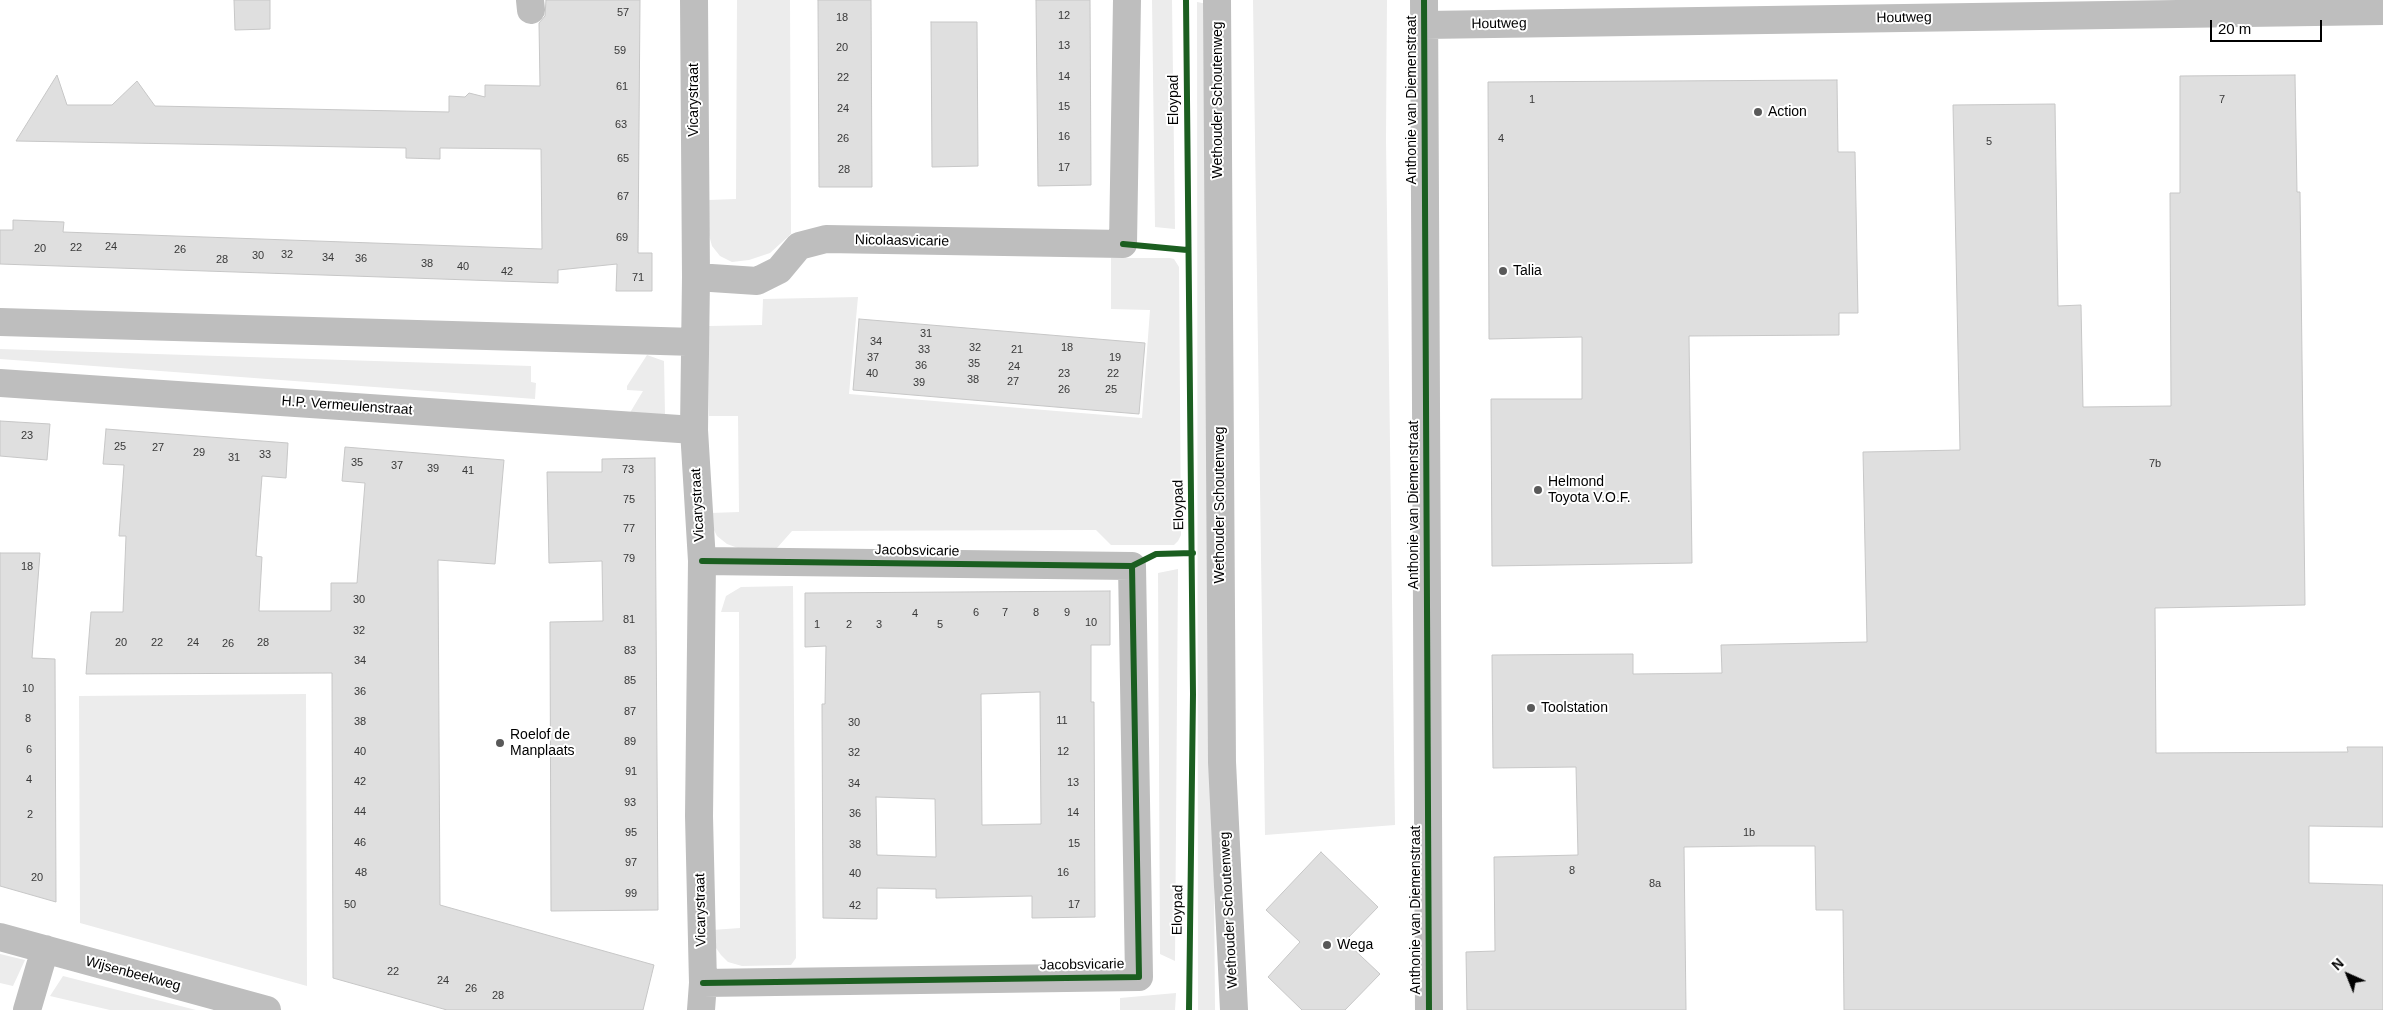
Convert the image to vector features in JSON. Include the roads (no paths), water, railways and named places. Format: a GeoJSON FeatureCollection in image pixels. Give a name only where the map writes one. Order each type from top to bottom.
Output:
{"type":"FeatureCollection","features":[{"type":"Feature","properties":{"kind":"street","name":"Vicarystraat"},"geometry":{"type":"LineString","coordinates":[[694,0],[696,277],[694,430],[702,561],[700,816],[703,983],[700,1010]]}},
{"type":"Feature","properties":{"kind":"street","name":"Nicolaasvicarie"},"geometry":{"type":"LineString","coordinates":[[696,277],[757,281],[779,270],[799,246],[826,239],[1123,244],[1127,0]]}},
{"type":"Feature","properties":{"kind":"street","name":"Wethouder Schoutenweg"},"geometry":{"type":"LineString","coordinates":[[1217,0],[1222,762],[1234,1010]]}},
{"type":"Feature","properties":{"kind":"street","name":"Houtweg"},"geometry":{"type":"LineString","coordinates":[[1425,13],[2383,11]]}},
{"type":"Feature","properties":{"kind":"street","name":"Anthonie van Diemenstraat"},"geometry":{"type":"LineString","coordinates":[[1425,13],[1429,1010]]}},
{"type":"Feature","properties":{"kind":"street"},"geometry":{"type":"LineString","coordinates":[[0,322],[695,342]]}},
{"type":"Feature","properties":{"kind":"street","name":"H.P. Vermeulenstraat"},"geometry":{"type":"LineString","coordinates":[[0,383],[694,430]]}},
{"type":"Feature","properties":{"kind":"street","name":"Jacobsvicarie"},"geometry":{"type":"LineString","coordinates":[[702,561],[1132,566],[1139,977],[703,983]]}},
{"type":"Feature","properties":{"kind":"street","name":"Wijsenbeekweg"},"geometry":{"type":"LineString","coordinates":[[0,937],[267,1010]]}},
{"type":"Feature","properties":{"kind":"street"},"geometry":{"type":"LineString","coordinates":[[32,1009],[45,949]]}},
{"type":"Feature","properties":{"kind":"place","name":"Action"},"geometry":{"type":"Point","coordinates":[1758,112]}},
{"type":"Feature","properties":{"kind":"place","name":"Talia"},"geometry":{"type":"Point","coordinates":[1503,271]}},
{"type":"Feature","properties":{"kind":"place","name":"Helmond Toyota V.O.F."},"geometry":{"type":"Point","coordinates":[1538,490]}},
{"type":"Feature","properties":{"kind":"place","name":"Toolstation"},"geometry":{"type":"Point","coordinates":[1531,708]}},
{"type":"Feature","properties":{"kind":"place","name":"Roelof de Manplaats"},"geometry":{"type":"Point","coordinates":[500,743]}},
{"type":"Feature","properties":{"kind":"place","name":"Wega"},"geometry":{"type":"Point","coordinates":[1327,945]}}]}
